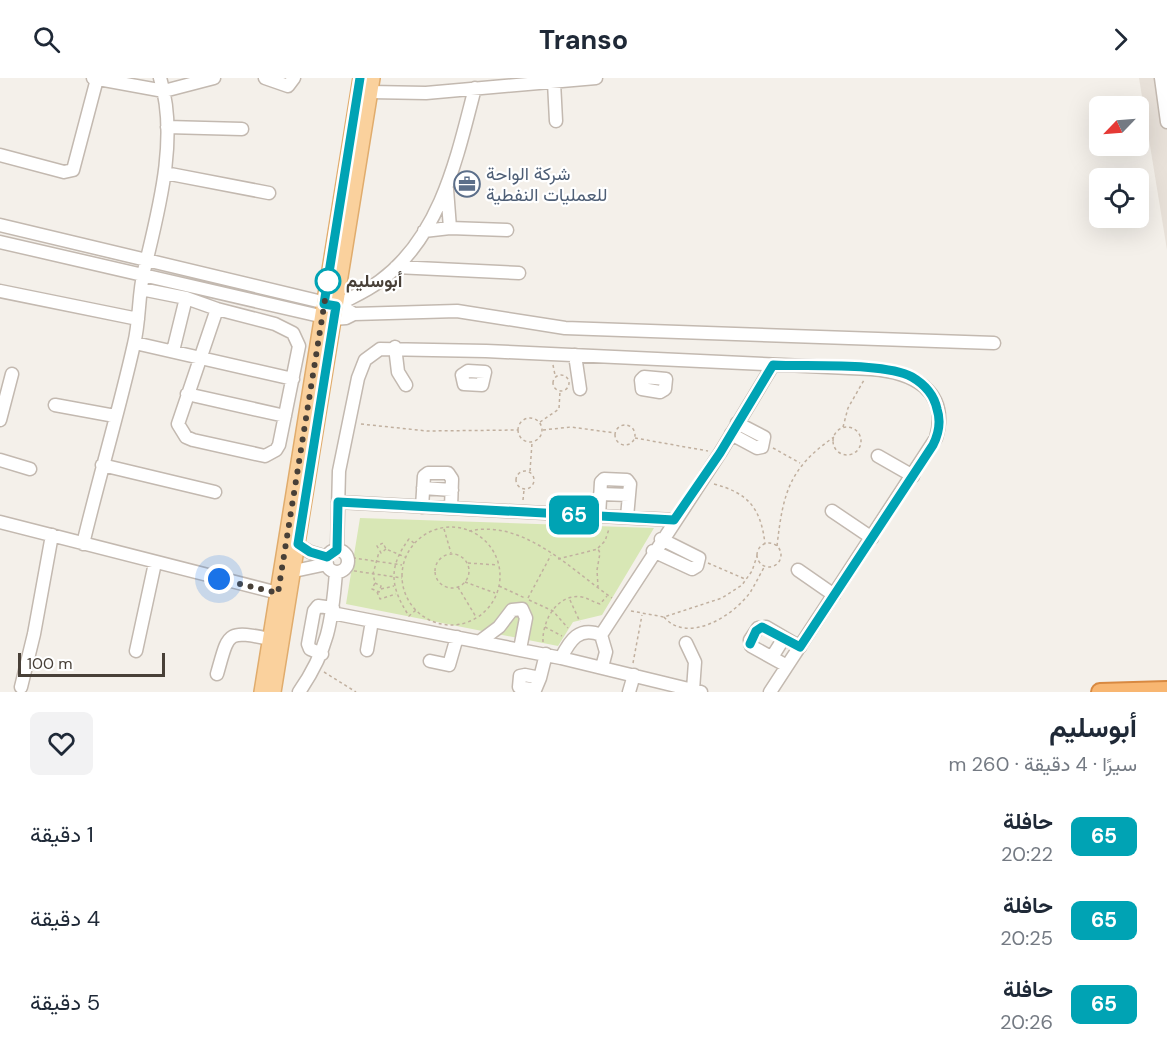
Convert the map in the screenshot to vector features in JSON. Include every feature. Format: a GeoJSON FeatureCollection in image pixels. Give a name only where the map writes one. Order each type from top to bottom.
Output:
{"type":"FeatureCollection","features":[{"type":"Feature","properties":{"kind":"highway"},"geometry":{"type":"LineString","coordinates":[[1100,692],[1167,690]]}},
{"type":"Feature","properties":{"kind":"main road"},"geometry":{"type":"LineString","coordinates":[[262,692],[270,639],[294,571],[360,78]]}},
{"type":"Feature","properties":{"kind":"main road"},"geometry":{"type":"LineString","coordinates":[[273,692],[284,595],[329,312],[371,85]]}},
{"type":"Feature","properties":{"kind":"street"},"geometry":{"type":"LineString","coordinates":[[0,155],[64,172],[73,170],[95,78],[164,91],[214,78]]}},
{"type":"Feature","properties":{"kind":"street"},"geometry":{"type":"LineString","coordinates":[[83,544],[135,343],[143,273],[165,173],[167,127],[164,91],[160,78]]}},
{"type":"Feature","properties":{"kind":"street"},"geometry":{"type":"LineString","coordinates":[[265,78],[288,86],[294,78]]}},
{"type":"Feature","properties":{"kind":"street"},"geometry":{"type":"LineString","coordinates":[[371,85],[426,93],[538,81],[554,82],[596,78]]}},
{"type":"Feature","properties":{"kind":"street"},"geometry":{"type":"LineString","coordinates":[[1161,78],[1166,115]]}},
{"type":"Feature","properties":{"kind":"street"},"geometry":{"type":"LineString","coordinates":[[554,82],[556,121]]}},
{"type":"Feature","properties":{"kind":"street"},"geometry":{"type":"LineString","coordinates":[[0,242],[329,312],[379,282],[396,267],[424,231],[447,188],[474,88]]}},
{"type":"Feature","properties":{"kind":"street"},"geometry":{"type":"LineString","coordinates":[[167,127],[242,129]]}},
{"type":"Feature","properties":{"kind":"street"},"geometry":{"type":"LineString","coordinates":[[165,173],[269,193]]}},
{"type":"Feature","properties":{"kind":"street"},"geometry":{"type":"LineString","coordinates":[[447,188],[450,228]]}},
{"type":"Feature","properties":{"kind":"street"},"geometry":{"type":"LineString","coordinates":[[0,225],[148,258],[346,318],[354,314],[457,311],[565,328],[994,343]]}},
{"type":"Feature","properties":{"kind":"street"},"geometry":{"type":"LineString","coordinates":[[424,231],[450,228],[507,230]]}},
{"type":"Feature","properties":{"kind":"street"},"geometry":{"type":"LineString","coordinates":[[396,267],[519,273]]}},
{"type":"Feature","properties":{"kind":"street"},"geometry":{"type":"LineString","coordinates":[[141,289],[186,298],[217,309],[275,324],[293,333],[299,346],[285,416],[276,450],[271,454],[259,456],[186,437],[178,424],[217,309]]}},
{"type":"Feature","properties":{"kind":"street"},"geometry":{"type":"LineString","coordinates":[[0,291],[138,319]]}},
{"type":"Feature","properties":{"kind":"street"},"geometry":{"type":"LineString","coordinates":[[173,351],[186,298]]}},
{"type":"Feature","properties":{"kind":"street"},"geometry":{"type":"LineString","coordinates":[[135,343],[292,379]]}},
{"type":"Feature","properties":{"kind":"street"},"geometry":{"type":"LineString","coordinates":[[395,347],[398,372],[406,386]]}},
{"type":"Feature","properties":{"kind":"street"},"geometry":{"type":"LineString","coordinates":[[298,692],[320,660],[333,610],[339,471],[360,369],[365,360],[380,349],[395,347],[872,369],[910,376],[924,386],[935,402],[939,421],[936,438],[770,692]]}},
{"type":"Feature","properties":{"kind":"street"},"geometry":{"type":"LineString","coordinates":[[485,372],[486,351]]}},
{"type":"Feature","properties":{"kind":"street"},"geometry":{"type":"LineString","coordinates":[[574,355],[580,389]]}},
{"type":"Feature","properties":{"kind":"street"},"geometry":{"type":"LineString","coordinates":[[666,379],[667,360]]}},
{"type":"Feature","properties":{"kind":"street"},"geometry":{"type":"LineString","coordinates":[[602,667],[606,652],[601,635],[653,551],[720,453],[773,365]]}},
{"type":"Feature","properties":{"kind":"street"},"geometry":{"type":"LineString","coordinates":[[0,420],[12,374]]}},
{"type":"Feature","properties":{"kind":"street"},"geometry":{"type":"LineString","coordinates":[[187,394],[285,416]]}},
{"type":"Feature","properties":{"kind":"street"},"geometry":{"type":"LineString","coordinates":[[55,405],[115,416]]}},
{"type":"Feature","properties":{"kind":"street"},"geometry":{"type":"LineString","coordinates":[[734,429],[757,448],[764,443]]}},
{"type":"Feature","properties":{"kind":"street"},"geometry":{"type":"LineString","coordinates":[[878,456],[913,476]]}},
{"type":"Feature","properties":{"kind":"street"},"geometry":{"type":"LineString","coordinates":[[0,460],[30,469]]}},
{"type":"Feature","properties":{"kind":"street"},"geometry":{"type":"LineString","coordinates":[[102,465],[215,492]]}},
{"type":"Feature","properties":{"kind":"street"},"geometry":{"type":"LineString","coordinates":[[422,507],[426,474],[445,473],[452,478],[451,508]]}},
{"type":"Feature","properties":{"kind":"street"},"geometry":{"type":"LineString","coordinates":[[598,516],[600,494],[629,495],[627,517]]}},
{"type":"Feature","properties":{"kind":"street"},"geometry":{"type":"LineString","coordinates":[[338,502],[674,520]]}},
{"type":"Feature","properties":{"kind":"street"},"geometry":{"type":"LineString","coordinates":[[832,511],[872,538]]}},
{"type":"Feature","properties":{"kind":"street"},"geometry":{"type":"LineString","coordinates":[[0,522],[284,595]]}},
{"type":"Feature","properties":{"kind":"street"},"geometry":{"type":"LineString","coordinates":[[21,687],[34,634],[52,535]]}},
{"type":"Feature","properties":{"kind":"street"},"geometry":{"type":"LineString","coordinates":[[653,551],[692,569],[697,566],[699,558],[662,539]]}},
{"type":"Feature","properties":{"kind":"street"},"geometry":{"type":"LineString","coordinates":[[298,544],[310,552],[336,561]]}},
{"type":"Feature","properties":{"kind":"street"},"geometry":{"type":"LineString","coordinates":[[294,571],[336,561]]}},
{"type":"Feature","properties":{"kind":"street"},"geometry":{"type":"LineString","coordinates":[[136,651],[155,563]]}},
{"type":"Feature","properties":{"kind":"street"},"geometry":{"type":"LineString","coordinates":[[798,570],[834,595]]}},
{"type":"Feature","properties":{"kind":"street"},"geometry":{"type":"LineString","coordinates":[[320,660],[308,644],[314,611],[318,606],[372,621],[561,658],[697,691],[695,662],[686,644]]}},
{"type":"Feature","properties":{"kind":"street"},"geometry":{"type":"LineString","coordinates":[[479,642],[499,627],[512,610],[522,609],[526,618],[520,650]]}},
{"type":"Feature","properties":{"kind":"street"},"geometry":{"type":"LineString","coordinates":[[367,650],[372,621]]}},
{"type":"Feature","properties":{"kind":"street"},"geometry":{"type":"LineString","coordinates":[[787,666],[751,646],[750,640],[762,627],[800,647]]}},
{"type":"Feature","properties":{"kind":"street"},"geometry":{"type":"LineString","coordinates":[[216,674],[225,646],[233,635],[240,633],[270,639]]}},
{"type":"Feature","properties":{"kind":"street"},"geometry":{"type":"LineString","coordinates":[[561,658],[577,636],[601,635]]}},
{"type":"Feature","properties":{"kind":"street"},"geometry":{"type":"LineString","coordinates":[[430,661],[449,665],[457,637]]}},
{"type":"Feature","properties":{"kind":"street"},"geometry":{"type":"LineString","coordinates":[[772,657],[784,638]]}},
{"type":"Feature","properties":{"kind":"street"},"geometry":{"type":"LineString","coordinates":[[540,678],[542,654]]}},
{"type":"Feature","properties":{"kind":"street"},"geometry":{"type":"LineString","coordinates":[[629,692],[630,674]]}},
{"type":"Feature","properties":{"kind":"path"},"geometry":{"type":"LineString","coordinates":[[765,566],[773,566],[779,561],[781,553],[777,546],[786,493],[801,464],[843,428],[851,401],[872,369]]}},
{"type":"Feature","properties":{"kind":"path"},"geometry":{"type":"LineString","coordinates":[[561,374],[567,377],[569,383],[566,389],[560,391],[554,388],[552,382],[555,376],[561,374]]}},
{"type":"Feature","properties":{"kind":"path"},"geometry":{"type":"LineString","coordinates":[[539,422],[559,409],[560,391]]}},
{"type":"Feature","properties":{"kind":"path"},"geometry":{"type":"LineString","coordinates":[[528,418],[539,422],[542,430],[539,438],[532,442],[520,438],[518,430],[520,422],[528,418]]}},
{"type":"Feature","properties":{"kind":"path"},"geometry":{"type":"LineString","coordinates":[[348,422],[427,431],[518,430]]}},
{"type":"Feature","properties":{"kind":"path"},"geometry":{"type":"LineString","coordinates":[[615,433],[620,427],[627,426],[633,430],[635,438]]}},
{"type":"Feature","properties":{"kind":"path"},"geometry":{"type":"LineString","coordinates":[[542,430],[571,427],[615,433]]}},
{"type":"Feature","properties":{"kind":"path"},"geometry":{"type":"LineString","coordinates":[[834,437],[834,445],[838,452],[851,455],[858,450],[860,442],[858,434],[851,429],[843,428]]}},
{"type":"Feature","properties":{"kind":"path"},"geometry":{"type":"LineString","coordinates":[[615,433],[617,440],[623,445],[630,444],[635,438]]}},
{"type":"Feature","properties":{"kind":"path"},"geometry":{"type":"LineString","coordinates":[[635,438],[720,453]]}},
{"type":"Feature","properties":{"kind":"path"},"geometry":{"type":"LineString","coordinates":[[530,473],[524,472],[518,476],[517,482],[521,488],[527,489],[533,485],[534,478],[530,473],[532,442]]}},
{"type":"Feature","properties":{"kind":"path"},"geometry":{"type":"LineString","coordinates":[[764,443],[801,464]]}},
{"type":"Feature","properties":{"kind":"path"},"geometry":{"type":"LineString","coordinates":[[701,480],[737,491],[746,498],[761,523],[765,544]]}},
{"type":"Feature","properties":{"kind":"path"},"geometry":{"type":"LineString","coordinates":[[556,559],[598,549],[605,541],[612,516]]}},
{"type":"Feature","properties":{"kind":"path"},"geometry":{"type":"LineString","coordinates":[[469,531],[488,545],[498,565],[496,593],[488,608],[476,618],[461,624],[444,625],[429,620],[416,610],[406,595],[402,578],[403,565],[415,543],[428,533],[444,528],[469,531],[496,528],[516,533],[633,612],[663,617],[728,595],[746,579],[759,549],[765,544],[777,546]]}},
{"type":"Feature","properties":{"kind":"path"},"geometry":{"type":"LineString","coordinates":[[444,528],[451,554]]}},
{"type":"Feature","properties":{"kind":"path"},"geometry":{"type":"LineString","coordinates":[[415,543],[409,539],[398,554],[393,577],[394,586],[403,608],[409,616],[416,610]]}},
{"type":"Feature","properties":{"kind":"path"},"geometry":{"type":"LineString","coordinates":[[397,593],[380,598],[372,588],[375,584],[373,574],[379,552],[377,548],[381,543],[386,549],[406,557]]}},
{"type":"Feature","properties":{"kind":"path"},"geometry":{"type":"LineString","coordinates":[[379,552],[384,552],[386,549]]}},
{"type":"Feature","properties":{"kind":"path"},"geometry":{"type":"LineString","coordinates":[[598,549],[600,553],[597,570],[598,588]]}},
{"type":"Feature","properties":{"kind":"path"},"geometry":{"type":"LineString","coordinates":[[451,554],[460,556],[467,563],[469,573],[465,582],[458,587],[444,585],[435,574],[438,560],[451,554]]}},
{"type":"Feature","properties":{"kind":"path"},"geometry":{"type":"LineString","coordinates":[[527,599],[551,555]]}},
{"type":"Feature","properties":{"kind":"path"},"geometry":{"type":"LineString","coordinates":[[757,556],[765,566]]}},
{"type":"Feature","properties":{"kind":"path"},"geometry":{"type":"LineString","coordinates":[[699,558],[746,579]]}},
{"type":"Feature","properties":{"kind":"path"},"geometry":{"type":"LineString","coordinates":[[336,561],[376,561],[403,565]]}},
{"type":"Feature","properties":{"kind":"path"},"geometry":{"type":"LineString","coordinates":[[336,561],[373,574],[402,578]]}},
{"type":"Feature","properties":{"kind":"path"},"geometry":{"type":"LineString","coordinates":[[467,563],[498,565]]}},
{"type":"Feature","properties":{"kind":"path"},"geometry":{"type":"LineString","coordinates":[[663,617],[673,626],[685,630],[715,621],[745,598],[765,566]]}},
{"type":"Feature","properties":{"kind":"path"},"geometry":{"type":"LineString","coordinates":[[465,582],[496,593]]}},
{"type":"Feature","properties":{"kind":"path"},"geometry":{"type":"LineString","coordinates":[[375,584],[381,589]]}},
{"type":"Feature","properties":{"kind":"path"},"geometry":{"type":"LineString","coordinates":[[498,585],[553,610],[577,636]]}},
{"type":"Feature","properties":{"kind":"path"},"geometry":{"type":"LineString","coordinates":[[377,592],[394,586]]}},
{"type":"Feature","properties":{"kind":"path"},"geometry":{"type":"LineString","coordinates":[[458,587],[476,618]]}},
{"type":"Feature","properties":{"kind":"path"},"geometry":{"type":"LineString","coordinates":[[399,599],[406,595]]}},
{"type":"Feature","properties":{"kind":"path"},"geometry":{"type":"LineString","coordinates":[[542,654],[540,647],[544,648],[544,627],[553,610],[569,599],[580,597],[600,604],[607,595]]}},
{"type":"Feature","properties":{"kind":"path"},"geometry":{"type":"LineString","coordinates":[[569,599],[577,636]]}},
{"type":"Feature","properties":{"kind":"path"},"geometry":{"type":"LineString","coordinates":[[403,608],[410,603]]}},
{"type":"Feature","properties":{"kind":"path"},"geometry":{"type":"LineString","coordinates":[[630,674],[627,662],[633,664],[642,614]]}},
{"type":"Feature","properties":{"kind":"path"},"geometry":{"type":"LineString","coordinates":[[544,627],[577,636]]}},
{"type":"Feature","properties":{"kind":"path"},"geometry":{"type":"LineString","coordinates":[[320,660],[356,692]]}},
{"type":"Feature","properties":{"kind":"shaded area"},"geometry":{"type":"Polygon","coordinates":[[[1139,78],[1167,78],[1167,250],[1149,139],[1149,96],[1142,96],[1139,78]]]}},
{"type":"Feature","properties":{"kind":"green space"},"geometry":{"type":"Polygon","coordinates":[[[360,518],[654,528],[602,615],[573,622],[558,646],[346,604],[360,518]]]}},
{"type":"Feature","properties":{"kind":"bus line","name":"65"},"geometry":{"type":"LineString","coordinates":[[360,78],[324,304],[336,306],[298,544],[310,552],[327,557],[329,553],[337,550],[338,502],[674,520],[720,453],[773,365],[889,370],[910,376],[930,392],[939,413],[938,431],[933,445],[800,647],[766,627],[758,628],[750,644]]}},
{"type":"Feature","properties":{"kind":"place","name":"شركة الواحة للعمليات النفطية"},"geometry":{"type":"Point","coordinates":[467,184]}},
{"type":"Feature","properties":{"kind":"place","name":"أبوسليم"},"geometry":{"type":"Point","coordinates":[328,281]}},
{"type":"Feature","properties":{"kind":"route"},"geometry":{"type":"LineString","coordinates":[[219,579],[278,593],[328,281]]}}]}
